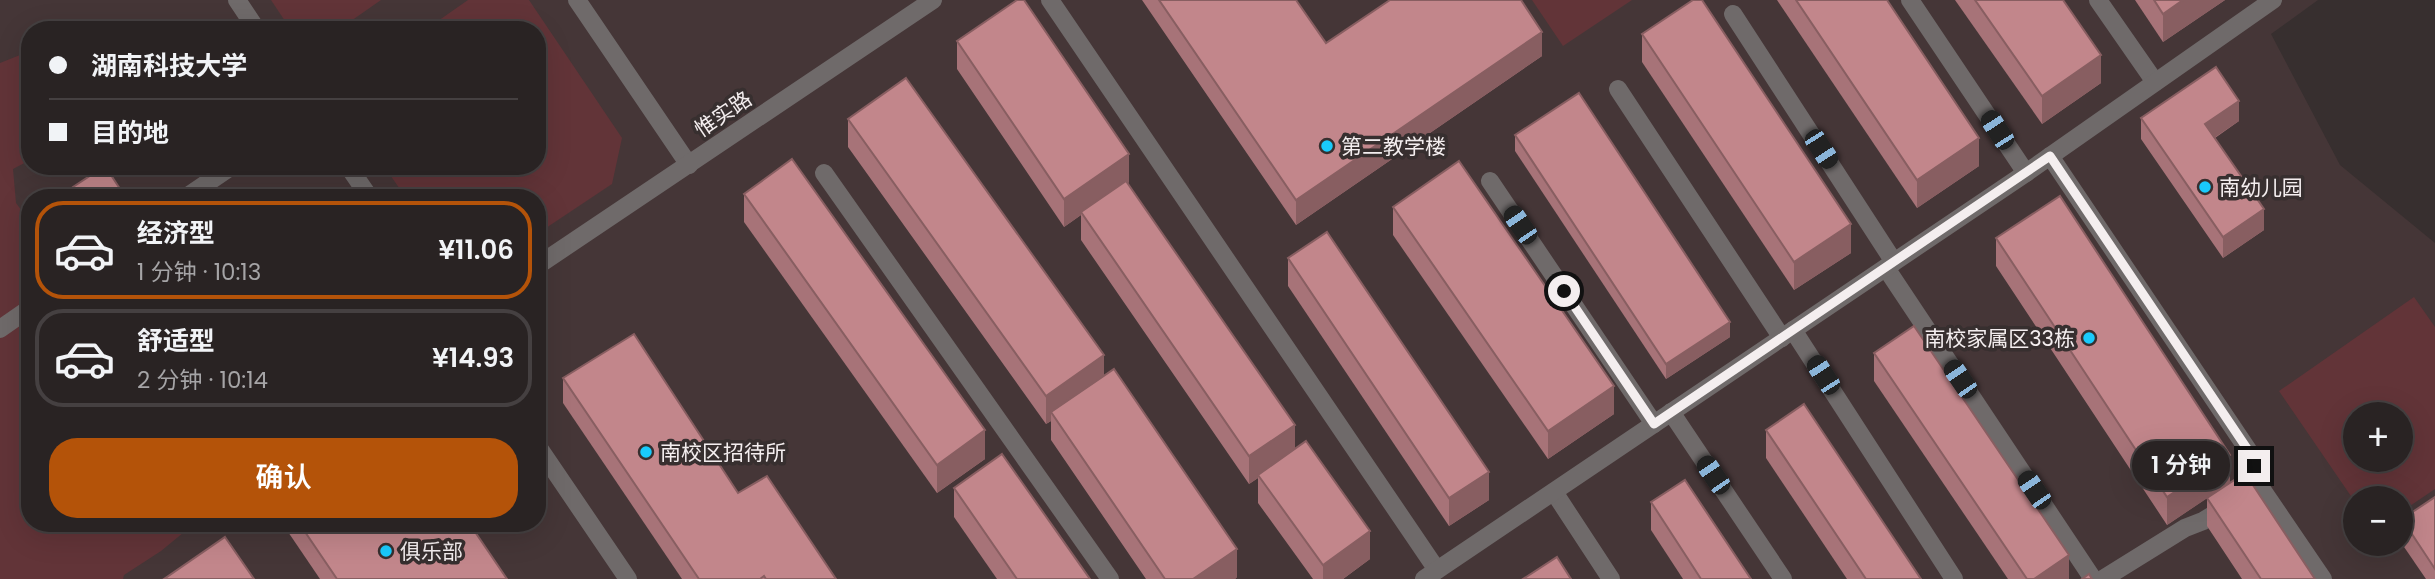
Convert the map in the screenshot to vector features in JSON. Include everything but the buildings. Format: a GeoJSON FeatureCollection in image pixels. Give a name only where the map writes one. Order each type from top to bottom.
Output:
{"type":"FeatureCollection","features":[{"type":"Feature","properties":{"kind":"street"},"geometry":{"type":"LineString","coordinates":[[237,0],[251,21]]}},
{"type":"Feature","properties":{"kind":"street"},"geometry":{"type":"LineString","coordinates":[[576,0],[688,165]]}},
{"type":"Feature","properties":{"kind":"street","name":"惟实路"},"geometry":{"type":"LineString","coordinates":[[546,260],[933,0]]}},
{"type":"Feature","properties":{"kind":"street"},"geometry":{"type":"LineString","coordinates":[[1050,0],[1437,574],[1671,412],[2026,173],[2273,0]]}},
{"type":"Feature","properties":{"kind":"street"},"geometry":{"type":"LineString","coordinates":[[1910,0],[2026,173]]}},
{"type":"Feature","properties":{"kind":"street"},"geometry":{"type":"LineString","coordinates":[[2098,0],[2155,82]]}},
{"type":"Feature","properties":{"kind":"street"},"geometry":{"type":"LineString","coordinates":[[1734,14],[1890,265],[2093,579]]}},
{"type":"Feature","properties":{"kind":"street"},"geometry":{"type":"LineString","coordinates":[[1618,89],[1954,579]]}},
{"type":"Feature","properties":{"kind":"street"},"geometry":{"type":"LineString","coordinates":[[2050,156],[2248,450],[2248,492],[2323,579]]}},
{"type":"Feature","properties":{"kind":"street"},"geometry":{"type":"LineString","coordinates":[[824,173],[1110,579]]}},
{"type":"Feature","properties":{"kind":"street"},"geometry":{"type":"LineString","coordinates":[[198,189],[219,175]]}},
{"type":"Feature","properties":{"kind":"street"},"geometry":{"type":"LineString","coordinates":[[1490,181],[1654,424]]}},
{"type":"Feature","properties":{"kind":"street"},"geometry":{"type":"LineString","coordinates":[[0,330],[21,315]]}},
{"type":"Feature","properties":{"kind":"street"},"geometry":{"type":"LineString","coordinates":[[1671,412],[1783,579]]}},
{"type":"Feature","properties":{"kind":"street"},"geometry":{"type":"LineString","coordinates":[[546,458],[628,579]]}},
{"type":"Feature","properties":{"kind":"street"},"geometry":{"type":"LineString","coordinates":[[1554,492],[1611,579]]}},
{"type":"Feature","properties":{"kind":"street"},"geometry":{"type":"LineString","coordinates":[[2103,579],[2248,492]]}},
{"type":"Feature","properties":{"kind":"shaded area"},"geometry":{"type":"Polygon","coordinates":[[[0,0],[2318,0],[2271,34],[2340,165],[2435,243],[2435,579],[0,579],[0,0]]]}},
{"type":"Feature","properties":{"kind":"shaded area"},"geometry":{"type":"Polygon","coordinates":[[[271,0],[381,0],[351,21],[285,21],[271,0]]]}},
{"type":"Feature","properties":{"kind":"shaded area"},"geometry":{"type":"Polygon","coordinates":[[[468,0],[529,0],[543,21],[438,21],[468,0]]]}},
{"type":"Feature","properties":{"kind":"shaded area"},"geometry":{"type":"Polygon","coordinates":[[[1532,0],[1632,0],[1563,46],[1532,0]]]}},
{"type":"Feature","properties":{"kind":"shaded area"},"geometry":{"type":"Polygon","coordinates":[[[546,25],[622,138],[612,184],[546,228],[546,189],[400,189],[390,175],[546,175],[546,25]]]}},
{"type":"Feature","properties":{"kind":"shaded area"},"geometry":{"type":"Polygon","coordinates":[[[20,55],[21,57],[21,165],[13,169],[16,203],[21,210],[21,532],[184,532],[124,575],[123,579],[0,579],[0,63],[20,55]]]}},
{"type":"Feature","properties":{"kind":"shaded area"},"geometry":{"type":"Polygon","coordinates":[[[2414,297],[2435,327],[2435,489],[2413,504],[2413,486],[2344,486],[2279,391],[2414,297]]]}},
{"type":"Feature","properties":{"kind":"place","name":"第二教学楼"},"geometry":{"type":"Point","coordinates":[1327,146]}},
{"type":"Feature","properties":{"kind":"place","name":"南幼儿园"},"geometry":{"type":"Point","coordinates":[2205,187]}},
{"type":"Feature","properties":{"kind":"place","name":"南校家属区33栋"},"geometry":{"type":"Point","coordinates":[2089,338]}},
{"type":"Feature","properties":{"kind":"place","name":"南校区招待所"},"geometry":{"type":"Point","coordinates":[646,452]}},
{"type":"Feature","properties":{"kind":"place","name":"俱乐部"},"geometry":{"type":"Point","coordinates":[386,551]}},
{"type":"Feature","properties":{"kind":"route"},"geometry":{"type":"LineString","coordinates":[[1564,291],[1654,424],[2050,156],[2248,450],[2254,466]]}}]}
